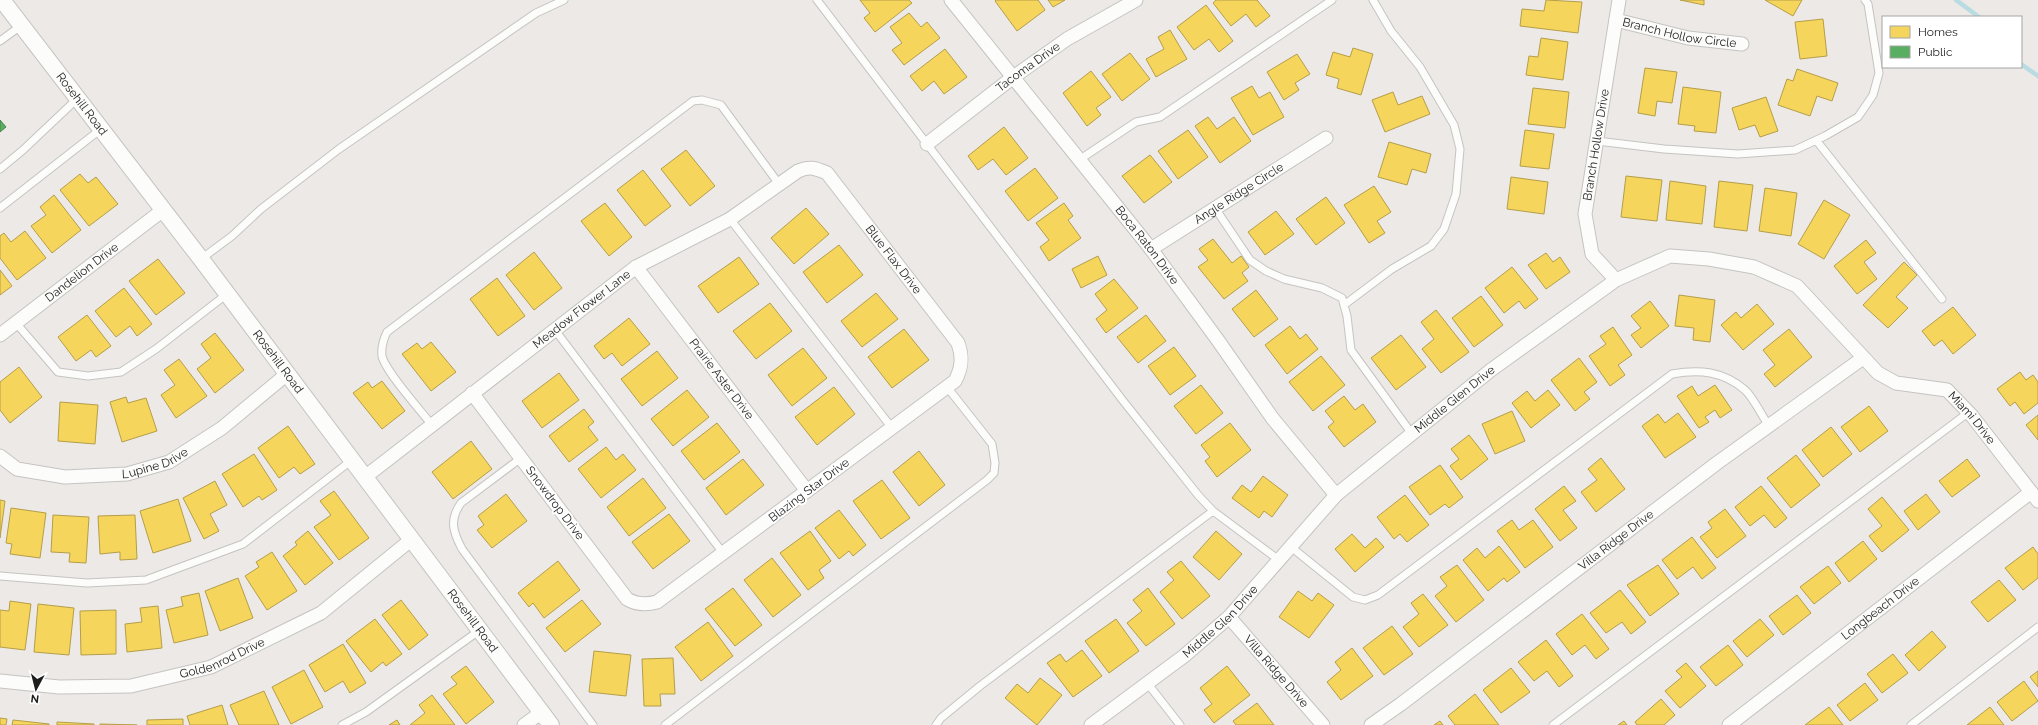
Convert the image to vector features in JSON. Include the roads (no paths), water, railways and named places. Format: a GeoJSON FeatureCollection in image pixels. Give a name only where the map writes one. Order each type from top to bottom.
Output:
{"type":"FeatureCollection","features":[{"type":"Feature","properties":{"kind":"street","name":"Rosehill Road"},"geometry":{"type":"LineString","coordinates":[[2,0],[201,259],[551,725]]}},
{"type":"Feature","properties":{"kind":"street","name":"Boca Raton Drive"},"geometry":{"type":"LineString","coordinates":[[951,0],[1012,78],[1151,249],[1217,338],[1274,419],[1336,495]]}},
{"type":"Feature","properties":{"kind":"street","name":"Tacoma Drive"},"geometry":{"type":"LineString","coordinates":[[927,144],[1012,78],[1067,39],[1136,0]]}},
{"type":"Feature","properties":{"kind":"street","name":"Branch Hollow Drive"},"geometry":{"type":"LineString","coordinates":[[1616,280],[1592,254],[1585,214],[1619,0]]}},
{"type":"Feature","properties":{"kind":"street","name":"Branch Hollow Circle"},"geometry":{"type":"LineString","coordinates":[[1616,20],[1688,38],[1742,44]]}},
{"type":"Feature","properties":{"kind":"street","name":"Angle Ridge Circle"},"geometry":{"type":"LineString","coordinates":[[1151,249],[1326,138]]}},
{"type":"Feature","properties":{"kind":"street","name":"Meadow Flower Lane"},"geometry":{"type":"LineString","coordinates":[[365,477],[636,267],[730,219],[798,171],[807,167],[814,167]]}},
{"type":"Feature","properties":{"kind":"street","name":"Blue Flax Drive"},"geometry":{"type":"LineString","coordinates":[[814,167],[827,173],[958,343],[961,361]]}},
{"type":"Feature","properties":{"kind":"street","name":"Dandelion Drive"},"geometry":{"type":"LineString","coordinates":[[0,335],[163,210]]}},
{"type":"Feature","properties":{"kind":"street","name":"Middle Glen Drive"},"geometry":{"type":"LineString","coordinates":[[1091,725],[1184,656],[1229,617],[1336,495],[1491,370],[1616,280],[1670,256],[1709,259],[1754,267],[1797,286],[1863,358]]}},
{"type":"Feature","properties":{"kind":"street","name":"Prairie Aster Drive"},"geometry":{"type":"LineString","coordinates":[[636,267],[806,491]]}},
{"type":"Feature","properties":{"kind":"street","name":"Miami Drive"},"geometry":{"type":"LineString","coordinates":[[1863,358],[1878,373],[1896,383],[1947,390],[1969,412],[2035,496]]}},
{"type":"Feature","properties":{"kind":"street","name":"Villa Ridge Drive"},"geometry":{"type":"LineString","coordinates":[[1371,725],[1401,704],[1769,426],[1863,358]]}},
{"type":"Feature","properties":{"kind":"street","name":"Blazing Star Drive"},"geometry":{"type":"LineString","coordinates":[[642,604],[657,602],[955,381],[960,372],[961,361]]}},
{"type":"Feature","properties":{"kind":"street","name":"Lupine Drive"},"geometry":{"type":"LineString","coordinates":[[0,456],[17,469],[65,477],[127,474],[169,462],[222,428],[287,374]]}},
{"type":"Feature","properties":{"kind":"street","name":"Snowdrop Drive"},"geometry":{"type":"LineString","coordinates":[[472,393],[627,599],[634,603],[642,604]]}},
{"type":"Feature","properties":{"kind":"street","name":"Longbeach Drive"},"geometry":{"type":"LineString","coordinates":[[1730,725],[2035,496]]}},
{"type":"Feature","properties":{"kind":"street","name":"Goldenrod Drive"},"geometry":{"type":"LineString","coordinates":[[0,681],[59,687],[131,686],[211,667],[321,613],[412,539]]}},
{"type":"Feature","properties":{"kind":"street","name":"Villa Ridge Drive"},"geometry":{"type":"LineString","coordinates":[[1229,617],[1322,725]]}},
{"type":"Feature","properties":{"kind":"street"},"geometry":{"type":"LineString","coordinates":[[524,725],[542,712]]}},
{"type":"Feature","properties":{"kind":"lane"},"geometry":{"type":"LineString","coordinates":[[201,259],[232,236],[261,209],[339,149],[536,14],[564,0]]}},
{"type":"Feature","properties":{"kind":"lane"},"geometry":{"type":"LineString","coordinates":[[817,0],[1124,402],[1213,511],[1279,560]]}},
{"type":"Feature","properties":{"kind":"lane"},"geometry":{"type":"LineString","coordinates":[[1079,160],[1136,122],[1160,117],[1332,0]]}},
{"type":"Feature","properties":{"kind":"lane"},"geometry":{"type":"LineString","coordinates":[[1344,304],[1392,269],[1431,246],[1444,229],[1456,194],[1460,149],[1454,125],[1420,66],[1391,31],[1373,0]]}},
{"type":"Feature","properties":{"kind":"lane"},"geometry":{"type":"LineString","coordinates":[[1597,141],[1664,149],[1738,154],[1795,150],[1816,140],[1858,117],[1873,95],[1879,73],[1868,4],[1865,0]]}},
{"type":"Feature","properties":{"kind":"lane"},"geometry":{"type":"LineString","coordinates":[[0,41],[22,25]]}},
{"type":"Feature","properties":{"kind":"lane"},"geometry":{"type":"LineString","coordinates":[[0,169],[23,150],[78,98]]}},
{"type":"Feature","properties":{"kind":"lane"},"geometry":{"type":"LineString","coordinates":[[432,425],[388,369],[382,358],[383,340],[387,332],[693,101],[712,101],[721,105],[779,184]]}},
{"type":"Feature","properties":{"kind":"lane"},"geometry":{"type":"LineString","coordinates":[[0,208],[101,128]]}},
{"type":"Feature","properties":{"kind":"lane"},"geometry":{"type":"LineString","coordinates":[[1816,140],[1942,299]]}},
{"type":"Feature","properties":{"kind":"lane"},"geometry":{"type":"LineString","coordinates":[[1215,208],[1250,260],[1266,271],[1284,278],[1322,288],[1342,298],[1351,350],[1412,434]]}},
{"type":"Feature","properties":{"kind":"lane"},"geometry":{"type":"LineString","coordinates":[[730,219],[892,428]]}},
{"type":"Feature","properties":{"kind":"lane"},"geometry":{"type":"LineString","coordinates":[[16,323],[58,372],[88,376],[121,372],[156,349],[227,294]]}},
{"type":"Feature","properties":{"kind":"lane"},"geometry":{"type":"LineString","coordinates":[[555,330],[723,553]]}},
{"type":"Feature","properties":{"kind":"lane"},"geometry":{"type":"LineString","coordinates":[[1291,547],[1353,597],[1365,600],[1378,595],[1672,374],[1694,370],[1722,375],[1746,390],[1769,426]]}},
{"type":"Feature","properties":{"kind":"lane"},"geometry":{"type":"LineString","coordinates":[[665,725],[987,480],[994,473],[995,463],[992,444],[947,387]]}},
{"type":"Feature","properties":{"kind":"lane"},"geometry":{"type":"LineString","coordinates":[[1553,725],[1969,412]]}},
{"type":"Feature","properties":{"kind":"lane"},"geometry":{"type":"LineString","coordinates":[[521,458],[461,503],[454,512],[452,524],[455,536],[462,549],[593,725]]}},
{"type":"Feature","properties":{"kind":"lane"},"geometry":{"type":"LineString","coordinates":[[0,576],[87,583],[146,580],[243,544],[352,460]]}},
{"type":"Feature","properties":{"kind":"lane"},"geometry":{"type":"LineString","coordinates":[[936,725],[941,718],[980,686],[1213,511]]}},
{"type":"Feature","properties":{"kind":"lane"},"geometry":{"type":"LineString","coordinates":[[1911,725],[2038,627]]}},
{"type":"Feature","properties":{"kind":"lane"},"geometry":{"type":"LineString","coordinates":[[342,725],[366,712],[480,630]]}},
{"type":"Feature","properties":{"kind":"lane"},"geometry":{"type":"LineString","coordinates":[[1148,684],[1180,725]]}},
{"type":"Feature","properties":{"kind":"waterway"},"geometry":{"type":"LineString","coordinates":[[1956,0],[1978,16]]}},
{"type":"Feature","properties":{"kind":"waterway"},"geometry":{"type":"LineString","coordinates":[[2022,65],[2038,76]]}}]}
